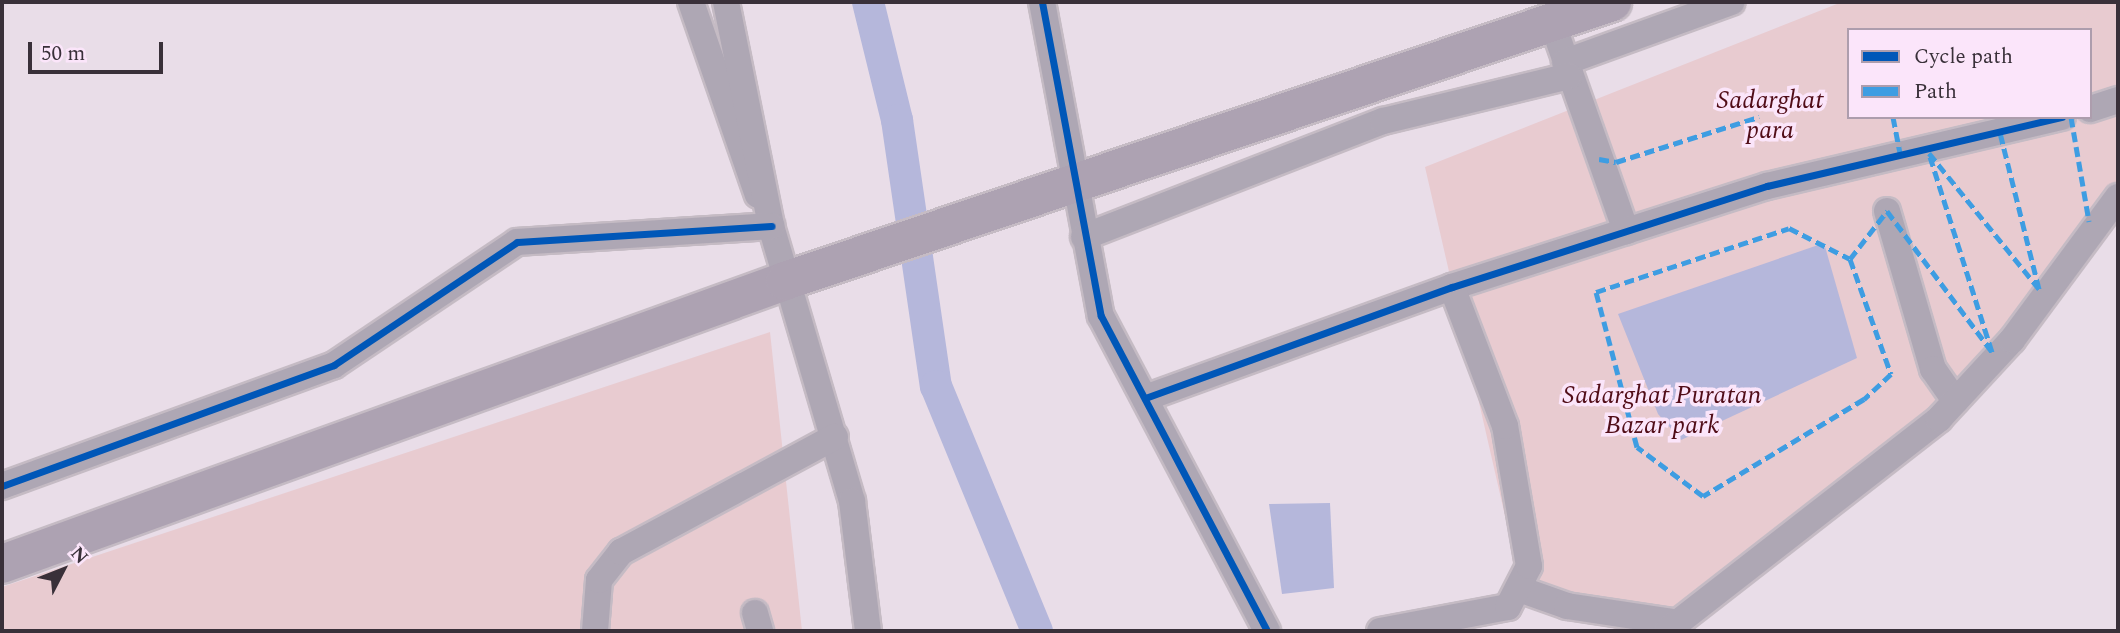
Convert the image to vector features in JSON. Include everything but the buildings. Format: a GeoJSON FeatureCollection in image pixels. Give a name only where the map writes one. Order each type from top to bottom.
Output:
{"type":"FeatureCollection","features":[{"type":"Feature","properties":{"kind":"highway"},"geometry":{"type":"LineString","coordinates":[[2,564],[796,278],[1612,2]]}},
{"type":"Feature","properties":{"kind":"street"},"geometry":{"type":"LineString","coordinates":[[691,2],[742,159],[796,278],[852,501],[868,631]]}},
{"type":"Feature","properties":{"kind":"street"},"geometry":{"type":"LineString","coordinates":[[726,2],[769,219]]}},
{"type":"Feature","properties":{"kind":"street"},"geometry":{"type":"LineString","coordinates":[[1042,2],[1078,181],[1084,237],[1101,316],[1267,631]]}},
{"type":"Feature","properties":{"kind":"street"},"geometry":{"type":"LineString","coordinates":[[1084,237],[1383,121],[1567,69],[1732,2]]}},
{"type":"Feature","properties":{"kind":"street"},"geometry":{"type":"LineString","coordinates":[[1552,22],[1626,231]]}},
{"type":"Feature","properties":{"kind":"street"},"geometry":{"type":"LineString","coordinates":[[2092,108],[2118,100]]}},
{"type":"Feature","properties":{"kind":"street"},"geometry":{"type":"LineString","coordinates":[[1146,398],[1452,287],[1767,186],[2053,119]]}},
{"type":"Feature","properties":{"kind":"street"},"geometry":{"type":"LineString","coordinates":[[1522,590],[1567,606],[1673,627],[1875,475],[1955,401],[2012,340],[2118,197]]}},
{"type":"Feature","properties":{"kind":"street"},"geometry":{"type":"LineString","coordinates":[[1887,211],[1933,369],[1955,401]]}},
{"type":"Feature","properties":{"kind":"street"},"geometry":{"type":"LineString","coordinates":[[2,486],[334,365],[517,242],[769,219]]}},
{"type":"Feature","properties":{"kind":"street"},"geometry":{"type":"LineString","coordinates":[[1380,631],[1484,616],[1508,607],[1522,590],[1529,566],[1504,426],[1452,287]]}},
{"type":"Feature","properties":{"kind":"street"},"geometry":{"type":"LineString","coordinates":[[596,631],[599,580],[621,552],[835,437]]}},
{"type":"Feature","properties":{"kind":"green space","name":"Sadarghat Puratan Bazar park"},"geometry":{"type":"Polygon","coordinates":[[[1842,2],[2118,2],[2118,181],[1955,401],[1667,631],[1620,631],[1522,590],[1425,167],[1842,2]]]}},
{"type":"Feature","properties":{"kind":"green space"},"geometry":{"type":"Polygon","coordinates":[[[770,332],[802,631],[2,631],[2,587],[770,332]]]}},
{"type":"Feature","properties":{"kind":"water"},"geometry":{"type":"Polygon","coordinates":[[[1824,243],[1857,358],[1681,440],[1658,414],[1618,314],[1824,243]]]}},
{"type":"Feature","properties":{"kind":"water"},"geometry":{"type":"Polygon","coordinates":[[[1330,503],[1334,588],[1282,594],[1269,504],[1330,503]]]}},
{"type":"Feature","properties":{"kind":"waterway"},"geometry":{"type":"LineString","coordinates":[[868,2],[897,120],[936,386],[1037,631]]}},
{"type":"Feature","properties":{"kind":"marked path"},"geometry":{"type":"LineString","coordinates":[[1599,159],[1616,162],[1759,117]]}},
{"type":"Feature","properties":{"kind":"marked path"},"geometry":{"type":"LineString","coordinates":[[1893,119],[1900,153]]}},
{"type":"Feature","properties":{"kind":"marked path"},"geometry":{"type":"LineString","coordinates":[[2071,119],[2089,221]]}},
{"type":"Feature","properties":{"kind":"marked path"},"geometry":{"type":"LineString","coordinates":[[1850,259],[1887,211],[1992,352],[1929,153],[2039,289],[2000,132],[2007,130]]}},
{"type":"Feature","properties":{"kind":"marked path"},"geometry":{"type":"LineString","coordinates":[[1789,228],[1850,259],[1891,374],[1864,399],[1703,496],[1637,447],[1596,292],[1789,228]]}},
{"type":"Feature","properties":{"kind":"cycle path"},"geometry":{"type":"LineString","coordinates":[[1042,2],[1101,316],[1267,631]]}},
{"type":"Feature","properties":{"kind":"cycle path"},"geometry":{"type":"LineString","coordinates":[[1145,398],[1452,287],[1767,186],[2053,119]]}},
{"type":"Feature","properties":{"kind":"cycle path"},"geometry":{"type":"LineString","coordinates":[[2,486],[334,365],[517,242],[771,226]]}},
{"type":"Feature","properties":{"kind":"park label","name":"Sadarghat para"},"geometry":{"type":"Point","coordinates":[1770,116]}}]}
